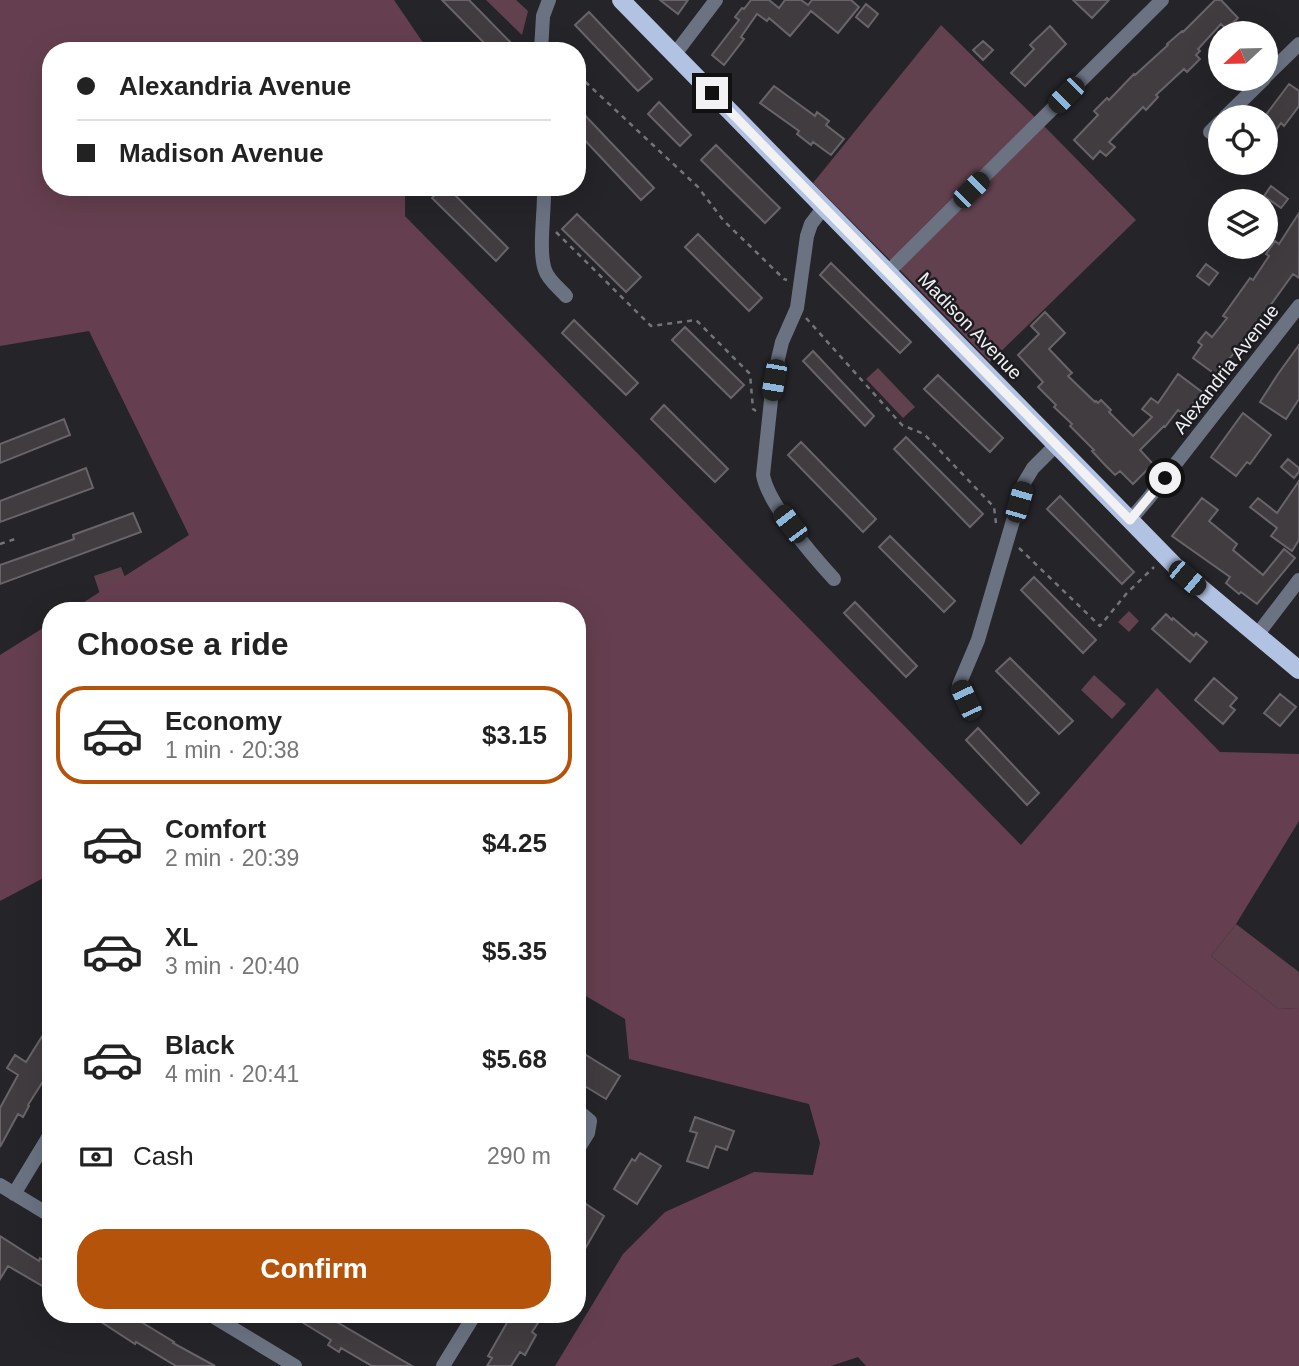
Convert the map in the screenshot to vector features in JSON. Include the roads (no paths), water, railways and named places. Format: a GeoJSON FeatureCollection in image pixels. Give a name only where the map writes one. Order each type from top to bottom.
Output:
{"type":"FeatureCollection","features":[{"type":"Feature","properties":{"kind":"main road","name":"Madison Avenue"},"geometry":{"type":"LineString","coordinates":[[621,0],[1187,578],[1299,670]]}},
{"type":"Feature","properties":{"kind":"street"},"geometry":{"type":"LineString","coordinates":[[542,42],[543,16],[549,0]]}},
{"type":"Feature","properties":{"kind":"street"},"geometry":{"type":"LineString","coordinates":[[674,54],[716,0]]}},
{"type":"Feature","properties":{"kind":"street"},"geometry":{"type":"LineString","coordinates":[[888,272],[1162,0]]}},
{"type":"Feature","properties":{"kind":"street"},"geometry":{"type":"LineString","coordinates":[[1278,64],[1296,46]]}},
{"type":"Feature","properties":{"kind":"street"},"geometry":{"type":"LineString","coordinates":[[1237,105],[1251,91]]}},
{"type":"Feature","properties":{"kind":"street"},"geometry":{"type":"LineString","coordinates":[[544,196],[545,272],[566,296]]}},
{"type":"Feature","properties":{"kind":"street"},"geometry":{"type":"LineString","coordinates":[[824,207],[811,224],[807,236],[797,308],[782,342],[763,466],[764,484],[775,505],[834,579]]}},
{"type":"Feature","properties":{"kind":"street","name":"Alexandria Avenue"},"geometry":{"type":"LineString","coordinates":[[1130,520],[1299,306]]}},
{"type":"Feature","properties":{"kind":"street"},"geometry":{"type":"LineString","coordinates":[[966,700],[959,685],[978,640],[1024,484],[1033,468],[1056,445]]}},
{"type":"Feature","properties":{"kind":"street"},"geometry":{"type":"LineString","coordinates":[[1256,635],[1299,580]]}},
{"type":"Feature","properties":{"kind":"street"},"geometry":{"type":"LineString","coordinates":[[586,1118],[590,1121],[586,1136]]}},
{"type":"Feature","properties":{"kind":"street"},"geometry":{"type":"LineString","coordinates":[[14,1194],[42,1148]]}},
{"type":"Feature","properties":{"kind":"street"},"geometry":{"type":"LineString","coordinates":[[0,1185],[42,1211]]}},
{"type":"Feature","properties":{"kind":"street"},"geometry":{"type":"LineString","coordinates":[[224,1323],[295,1366]]}},
{"type":"Feature","properties":{"kind":"street"},"geometry":{"type":"LineString","coordinates":[[443,1366],[469,1323]]}}]}
